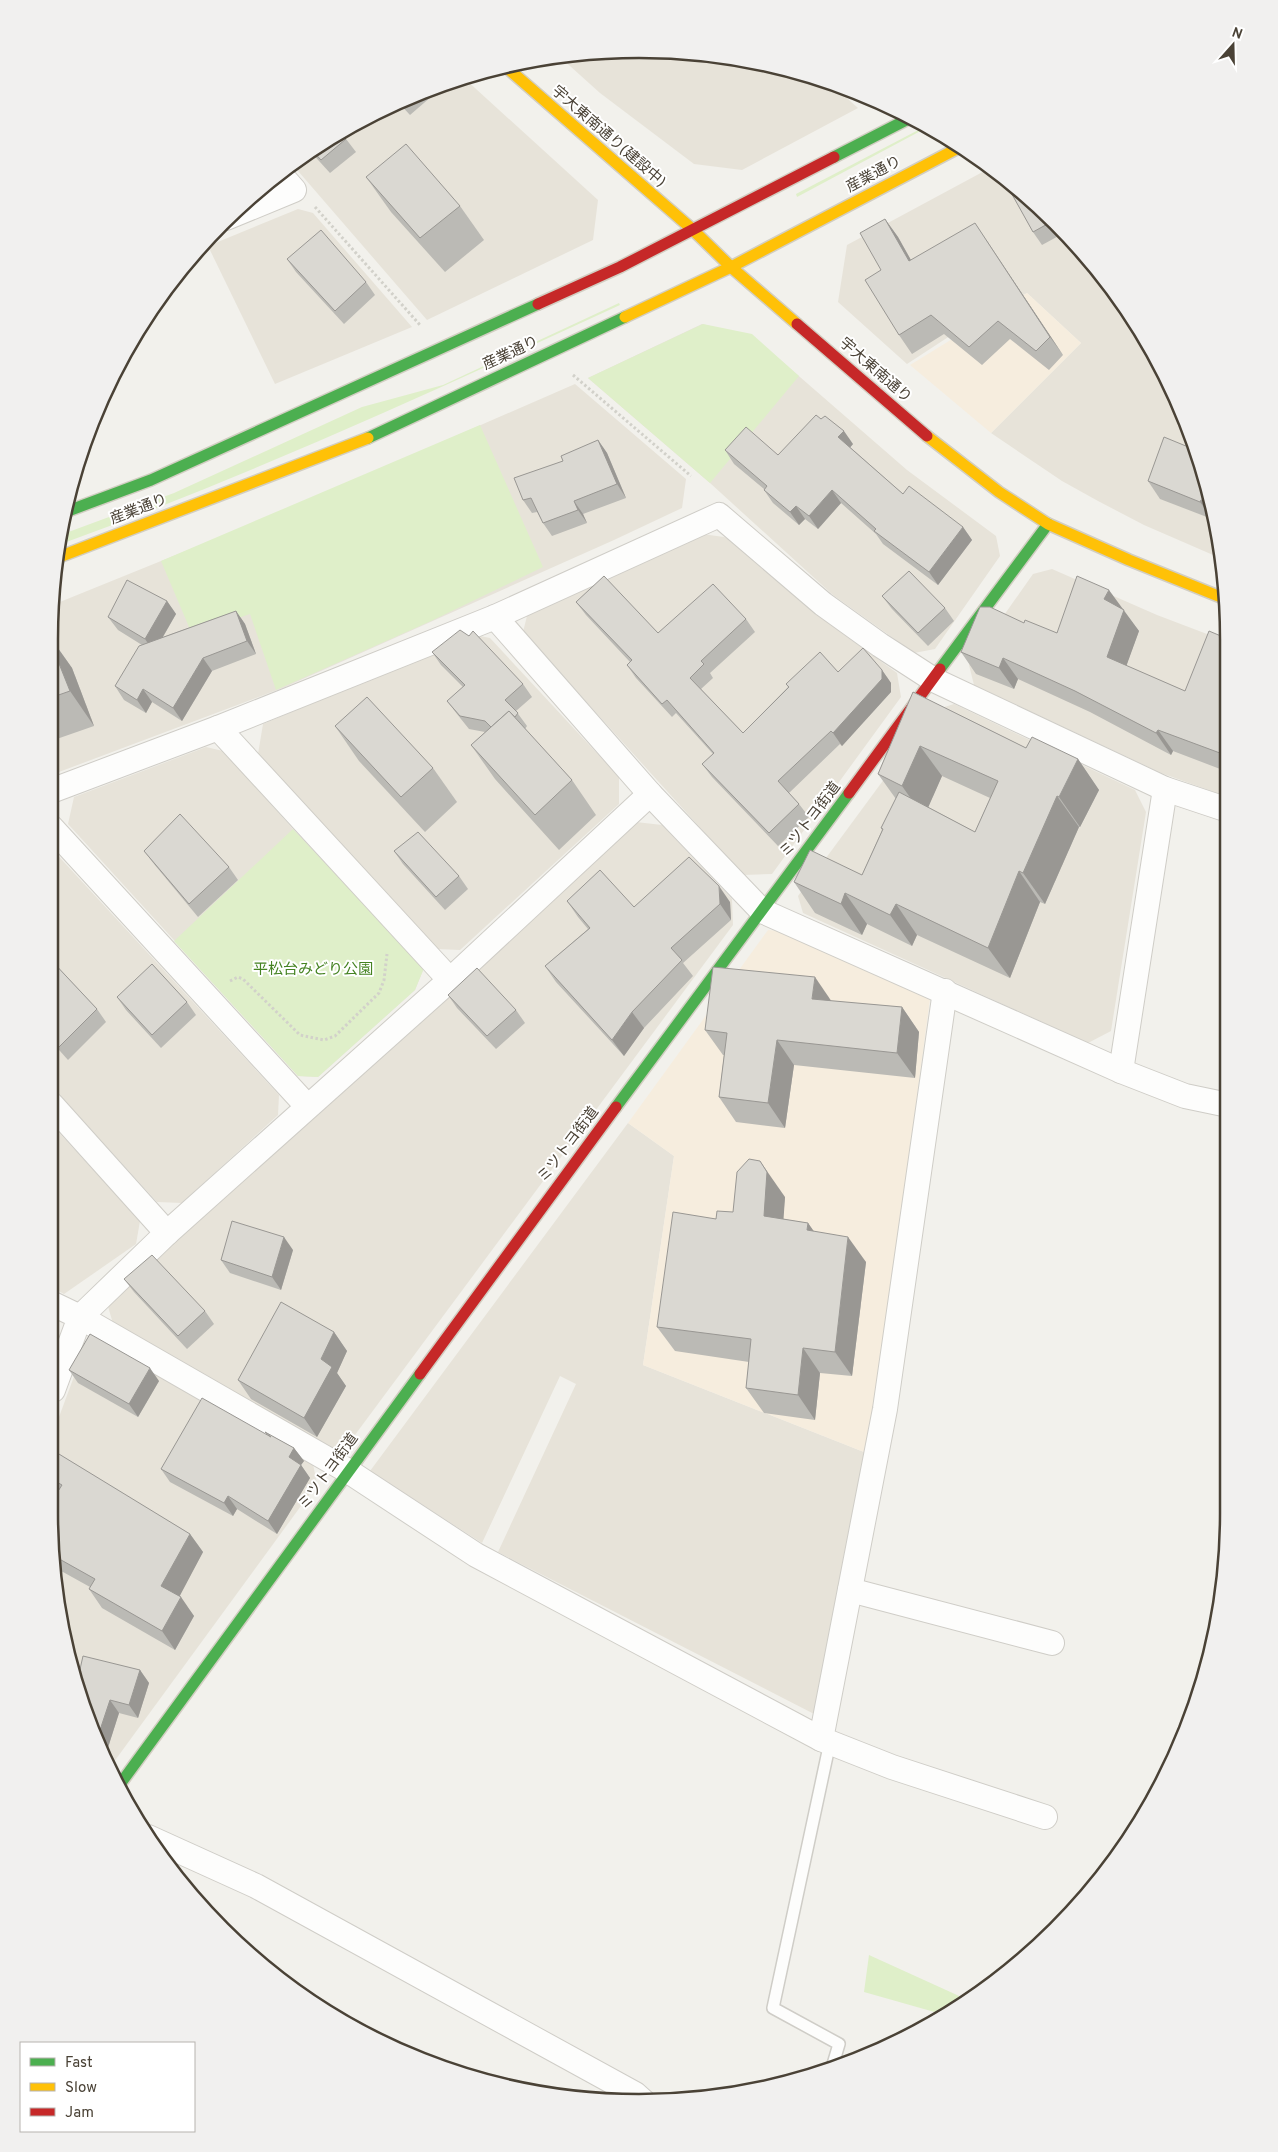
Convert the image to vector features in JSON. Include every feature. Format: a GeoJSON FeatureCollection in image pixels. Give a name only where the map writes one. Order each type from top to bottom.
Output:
{"type":"FeatureCollection","features":[{"type":"Feature","properties":{"kind":"street","name":"宇大東南通り(建設中)"},"geometry":{"type":"LineString","coordinates":[[512,72],[692,229]]}},
{"type":"Feature","properties":{"kind":"street","name":"産業通り"},"geometry":{"type":"LineString","coordinates":[[73,509],[151,480],[620,267],[904,121]]}},
{"type":"Feature","properties":{"kind":"street","name":"産業通り"},"geometry":{"type":"LineString","coordinates":[[63,555],[367,439],[731,267],[954,150]]}},
{"type":"Feature","properties":{"kind":"street"},"geometry":{"type":"LineString","coordinates":[[263,196],[287,182]]}},
{"type":"Feature","properties":{"kind":"street","name":"宇大東南通り"},"geometry":{"type":"LineString","coordinates":[[692,229],[731,267],[941,448],[1000,492],[1048,524],[1129,560],[1219,596]]}},
{"type":"Feature","properties":{"kind":"street"},"geometry":{"type":"LineString","coordinates":[[58,788],[218,728],[495,617],[719,515],[823,604],[880,645],[934,680],[1165,789],[1220,807]]}},
{"type":"Feature","properties":{"kind":"street","name":"ミツトヨ街道"},"geometry":{"type":"LineString","coordinates":[[123,1781],[348,1471],[1048,524]]}},
{"type":"Feature","properties":{"kind":"street"},"geometry":{"type":"LineString","coordinates":[[495,617],[650,794],[762,911],[1121,1071],[1185,1096],[1220,1103]]}},
{"type":"Feature","properties":{"kind":"street"},"geometry":{"type":"LineString","coordinates":[[218,728],[450,980]]}},
{"type":"Feature","properties":{"kind":"street"},"geometry":{"type":"LineString","coordinates":[[1121,1071],[1165,789]]}},
{"type":"Feature","properties":{"kind":"street"},"geometry":{"type":"LineString","coordinates":[[58,1376],[80,1317],[168,1233],[450,980],[650,794]]}},
{"type":"Feature","properties":{"kind":"street"},"geometry":{"type":"LineString","coordinates":[[58,836],[308,1106]]}},
{"type":"Feature","properties":{"kind":"street"},"geometry":{"type":"LineString","coordinates":[[825,1741],[850,1590],[885,1408],[945,991]]}},
{"type":"Feature","properties":{"kind":"street"},"geometry":{"type":"LineString","coordinates":[[58,1112],[168,1233]]}},
{"type":"Feature","properties":{"kind":"street"},"geometry":{"type":"LineString","coordinates":[[58,1306],[80,1317],[348,1471],[476,1555],[825,1741],[892,1767],[1045,1817]]}},
{"type":"Feature","properties":{"kind":"street"},"geometry":{"type":"LineString","coordinates":[[850,1590],[1052,1643]]}},
{"type":"Feature","properties":{"kind":"street"},"geometry":{"type":"LineString","coordinates":[[161,1843],[256,1886],[635,2094]]}},
{"type":"Feature","properties":{"kind":"lane"},"geometry":{"type":"LineString","coordinates":[[825,1741],[773,2008],[839,2044],[834,2061]]}},
{"type":"Feature","properties":{"kind":"path"},"geometry":{"type":"LineString","coordinates":[[872,106],[876,110]]}},
{"type":"Feature","properties":{"kind":"path"},"geometry":{"type":"LineString","coordinates":[[287,182],[318,209],[425,332]]}},
{"type":"Feature","properties":{"kind":"path"},"geometry":{"type":"LineString","coordinates":[[572,375],[691,476]]}},
{"type":"Feature","properties":{"kind":"path"},"geometry":{"type":"LineString","coordinates":[[209,1000],[233,978],[238,977],[243,979],[300,1035],[324,1040],[335,1036],[379,993],[388,962],[387,947],[403,930]]}},
{"type":"Feature","properties":{"kind":"shaded area"},"geometry":{"type":"Polygon","coordinates":[[[639,58],[715,62],[790,77],[826,88],[843,95],[858,108],[742,170],[694,164],[600,93],[565,62],[639,58]]]}},
{"type":"Feature","properties":{"kind":"shaded area"},"geometry":{"type":"Polygon","coordinates":[[[469,83],[598,200],[593,240],[427,320],[297,170],[348,135],[382,117],[416,102],[469,83]]]}},
{"type":"Feature","properties":{"kind":"shaded area"},"geometry":{"type":"Polygon","coordinates":[[[984,171],[1022,202],[1076,256],[1100,285],[1143,348],[1161,382],[1190,452],[1201,488],[1215,556],[1144,525],[1098,501],[1062,481],[991,433],[1081,343],[1027,293],[956,332],[907,364],[838,302],[847,245],[984,171]]]}},
{"type":"Feature","properties":{"kind":"shaded area"},"geometry":{"type":"Polygon","coordinates":[[[298,209],[313,213],[412,327],[275,384],[209,248],[213,244],[298,209]]]}},
{"type":"Feature","properties":{"kind":"shaded area"},"geometry":{"type":"Polygon","coordinates":[[[1027,293],[1081,343],[991,433],[910,365],[1027,293]]]}},
{"type":"Feature","properties":{"kind":"shaded area"},"geometry":{"type":"Polygon","coordinates":[[[702,324],[754,337],[907,470],[996,536],[1000,556],[935,649],[914,653],[833,595],[710,483],[588,378],[702,324]]]}},
{"type":"Feature","properties":{"kind":"shaded area"},"geometry":{"type":"Polygon","coordinates":[[[575,384],[686,479],[682,508],[614,540],[285,687],[58,772],[59,602],[277,514],[575,384]]]}},
{"type":"Feature","properties":{"kind":"shaded area"},"geometry":{"type":"Polygon","coordinates":[[[702,534],[724,537],[735,543],[787,590],[897,673],[901,697],[772,874],[743,875],[523,632],[528,612],[702,534]]]}},
{"type":"Feature","properties":{"kind":"shaded area"},"geometry":{"type":"Polygon","coordinates":[[[1052,569],[1157,615],[1220,639],[1220,794],[1161,773],[974,685],[969,665],[1033,574],[1052,569]]]}},
{"type":"Feature","properties":{"kind":"shaded area"},"geometry":{"type":"Polygon","coordinates":[[[475,635],[490,638],[619,777],[619,804],[460,950],[437,949],[258,754],[263,724],[475,635]]]}},
{"type":"Feature","properties":{"kind":"shaded area"},"geometry":{"type":"Polygon","coordinates":[[[954,704],[1135,790],[1146,812],[1111,1031],[1088,1043],[803,913],[798,896],[935,710],[954,704]]]}},
{"type":"Feature","properties":{"kind":"shaded area"},"geometry":{"type":"Polygon","coordinates":[[[206,747],[223,751],[293,829],[424,968],[415,990],[318,1077],[298,1076],[68,824],[74,797],[206,747]]]}},
{"type":"Feature","properties":{"kind":"shaded area"},"geometry":{"type":"Polygon","coordinates":[[[636,822],[662,825],[732,899],[733,925],[349,1443],[332,1448],[114,1327],[107,1303],[636,822]]]}},
{"type":"Feature","properties":{"kind":"shaded area"},"geometry":{"type":"Polygon","coordinates":[[[58,856],[279,1095],[278,1115],[182,1203],[157,1202],[58,1094],[58,856]]]}},
{"type":"Feature","properties":{"kind":"shaded area"},"geometry":{"type":"Polygon","coordinates":[[[768,930],[779,931],[930,999],[869,1454],[643,1365],[674,1156],[628,1123],[768,930]]]}},
{"type":"Feature","properties":{"kind":"shaded area"},"geometry":{"type":"Polygon","coordinates":[[[628,1123],[674,1156],[643,1365],[869,1454],[818,1716],[498,1552],[576,1384],[560,1376],[482,1543],[370,1471],[628,1123]]]}},
{"type":"Feature","properties":{"kind":"shaded area"},"geometry":{"type":"Polygon","coordinates":[[[58,1132],[140,1221],[136,1244],[64,1294],[58,1291],[58,1132]]]}},
{"type":"Feature","properties":{"kind":"shaded area"},"geometry":{"type":"Polygon","coordinates":[[[101,1340],[313,1464],[317,1484],[114,1762],[88,1700],[77,1664],[62,1589],[59,1551],[58,1420],[85,1347],[101,1340]]]}},
{"type":"Feature","properties":{"kind":"green space"},"geometry":{"type":"Polygon","coordinates":[[[919,129],[921,130],[797,197],[796,194],[919,129]]]}},
{"type":"Feature","properties":{"kind":"green space"},"geometry":{"type":"Polygon","coordinates":[[[619,303],[620,305],[482,368],[343,430],[203,490],[66,542],[68,532],[174,493],[362,407],[443,385],[619,303]]]}},
{"type":"Feature","properties":{"kind":"green space"},"geometry":{"type":"Polygon","coordinates":[[[703,324],[752,334],[799,376],[710,483],[588,378],[703,324]]]}},
{"type":"Feature","properties":{"kind":"green space"},"geometry":{"type":"Polygon","coordinates":[[[480,425],[543,567],[431,621],[276,690],[250,614],[192,634],[161,561],[480,425]]]}},
{"type":"Feature","properties":{"kind":"green space","name":"平松台みどり公園"},"geometry":{"type":"Polygon","coordinates":[[[293,829],[424,968],[415,990],[318,1077],[298,1076],[174,941],[293,829]]]}},
{"type":"Feature","properties":{"kind":"green space"},"geometry":{"type":"Polygon","coordinates":[[[869,1955],[961,1997],[937,2013],[864,1992],[869,1955]]]}},
{"type":"Feature","properties":{"kind":"building"},"geometry":{"type":"Polygon","coordinates":[[[345,137],[346,139],[321,160],[317,155],[345,137]]]}},
{"type":"Feature","properties":{"kind":"building"},"geometry":{"type":"Polygon","coordinates":[[[406,144],[460,206],[420,238],[366,177],[406,144]]]}},
{"type":"Feature","properties":{"kind":"building"},"geometry":{"type":"Polygon","coordinates":[[[1011,193],[1046,225],[1033,232],[1011,193]]]}},
{"type":"Feature","properties":{"kind":"building"},"geometry":{"type":"Polygon","coordinates":[[[885,219],[909,261],[975,223],[1050,337],[1036,351],[998,321],[969,347],[931,315],[899,335],[865,280],[881,270],[860,233],[885,219]]]}},
{"type":"Feature","properties":{"kind":"building"},"geometry":{"type":"Polygon","coordinates":[[[321,230],[366,282],[335,311],[287,259],[321,230]]]}},
{"type":"Feature","properties":{"kind":"building"},"geometry":{"type":"Polygon","coordinates":[[[816,415],[821,419],[825,416],[844,431],[838,437],[903,494],[909,486],[963,527],[929,572],[874,531],[876,529],[832,490],[809,516],[796,506],[790,512],[764,490],[767,486],[725,450],[746,427],[778,455],[816,415]]]}},
{"type":"Feature","properties":{"kind":"building"},"geometry":{"type":"Polygon","coordinates":[[[1164,437],[1188,447],[1204,501],[1201,500],[1200,502],[1148,481],[1164,437]]]}},
{"type":"Feature","properties":{"kind":"building"},"geometry":{"type":"Polygon","coordinates":[[[598,440],[617,484],[574,501],[578,510],[543,523],[531,498],[523,500],[514,478],[563,461],[561,456],[598,440]]]}},
{"type":"Feature","properties":{"kind":"building"},"geometry":{"type":"Polygon","coordinates":[[[909,571],[945,608],[918,633],[882,596],[909,571]]]}},
{"type":"Feature","properties":{"kind":"building"},"geometry":{"type":"Polygon","coordinates":[[[604,576],[658,633],[713,584],[746,619],[701,661],[704,664],[690,678],[743,733],[789,687],[786,684],[820,652],[838,672],[863,648],[882,670],[882,679],[833,733],[831,731],[778,781],[799,804],[769,833],[702,764],[714,753],[667,700],[662,704],[627,665],[632,660],[576,602],[604,576]]]}},
{"type":"Feature","properties":{"kind":"building"},"geometry":{"type":"Polygon","coordinates":[[[1077,576],[1109,590],[1104,599],[1124,610],[1107,657],[1185,691],[1209,631],[1220,636],[1220,753],[1158,730],[1156,733],[1075,691],[1003,658],[999,668],[961,652],[980,607],[990,607],[1024,623],[1025,620],[1057,633],[1077,576]]]}},
{"type":"Feature","properties":{"kind":"building"},"geometry":{"type":"Polygon","coordinates":[[[127,580],[167,601],[145,639],[108,617],[127,580]]]}},
{"type":"Feature","properties":{"kind":"building"},"geometry":{"type":"Polygon","coordinates":[[[236,611],[247,641],[203,658],[173,708],[143,689],[137,700],[115,686],[139,646],[236,611]]]}},
{"type":"Feature","properties":{"kind":"building"},"geometry":{"type":"Polygon","coordinates":[[[460,630],[469,636],[473,631],[523,684],[505,700],[518,713],[515,717],[509,711],[491,727],[485,721],[460,716],[447,701],[465,685],[432,652],[460,630]]]}},
{"type":"Feature","properties":{"kind":"building"},"geometry":{"type":"Polygon","coordinates":[[[58,661],[70,691],[58,695],[58,661]]]}},
{"type":"Feature","properties":{"kind":"building"},"geometry":{"type":"Polygon","coordinates":[[[913,692],[1026,748],[1032,737],[1078,759],[1059,797],[1057,796],[1023,873],[1019,871],[988,948],[896,904],[890,915],[845,893],[841,904],[794,882],[810,850],[862,875],[883,829],[881,828],[899,792],[975,832],[998,781],[920,746],[902,786],[878,774],[913,692]]]}},
{"type":"Feature","properties":{"kind":"building"},"geometry":{"type":"Polygon","coordinates":[[[367,697],[433,768],[401,797],[335,726],[367,697]]]}},
{"type":"Feature","properties":{"kind":"building"},"geometry":{"type":"Polygon","coordinates":[[[509,711],[572,780],[535,815],[471,745],[509,711]]]}},
{"type":"Feature","properties":{"kind":"building"},"geometry":{"type":"Polygon","coordinates":[[[180,814],[229,867],[189,904],[144,851],[180,814]]]}},
{"type":"Feature","properties":{"kind":"building"},"geometry":{"type":"Polygon","coordinates":[[[418,832],[459,876],[436,897],[394,851],[418,832]]]}},
{"type":"Feature","properties":{"kind":"building"},"geometry":{"type":"Polygon","coordinates":[[[689,857],[719,886],[720,904],[671,948],[682,960],[632,1012],[612,1040],[545,966],[590,928],[567,901],[600,870],[634,907],[689,857]]]}},
{"type":"Feature","properties":{"kind":"building"},"geometry":{"type":"Polygon","coordinates":[[[152,964],[187,1002],[152,1035],[117,997],[152,964]]]}},
{"type":"Feature","properties":{"kind":"building"},"geometry":{"type":"Polygon","coordinates":[[[58,967],[97,1009],[59,1047],[58,1046],[58,967]]]}},
{"type":"Feature","properties":{"kind":"building"},"geometry":{"type":"Polygon","coordinates":[[[713,967],[815,977],[812,999],[902,1007],[897,1053],[777,1040],[768,1103],[719,1097],[727,1033],[705,1030],[713,967]]]}},
{"type":"Feature","properties":{"kind":"building"},"geometry":{"type":"Polygon","coordinates":[[[477,968],[516,1010],[487,1036],[448,995],[477,968]]]}},
{"type":"Feature","properties":{"kind":"building"},"geometry":{"type":"Polygon","coordinates":[[[749,1159],[760,1161],[767,1172],[764,1216],[808,1223],[807,1230],[848,1237],[835,1352],[803,1348],[798,1395],[746,1388],[751,1339],[657,1327],[673,1212],[716,1219],[717,1211],[733,1212],[737,1172],[749,1159]]]}},
{"type":"Feature","properties":{"kind":"building"},"geometry":{"type":"Polygon","coordinates":[[[232,1221],[284,1237],[272,1277],[221,1260],[232,1221]]]}},
{"type":"Feature","properties":{"kind":"building"},"geometry":{"type":"Polygon","coordinates":[[[152,1255],[205,1311],[178,1336],[124,1279],[152,1255]]]}},
{"type":"Feature","properties":{"kind":"building"},"geometry":{"type":"Polygon","coordinates":[[[281,1302],[334,1332],[321,1359],[332,1367],[304,1418],[238,1380],[281,1302]]]}},
{"type":"Feature","properties":{"kind":"building"},"geometry":{"type":"Polygon","coordinates":[[[90,1334],[150,1368],[129,1404],[69,1370],[90,1334]]]}},
{"type":"Feature","properties":{"kind":"building"},"geometry":{"type":"Polygon","coordinates":[[[202,1398],[294,1448],[289,1457],[301,1465],[268,1521],[228,1496],[224,1503],[161,1469],[202,1398]]]}},
{"type":"Feature","properties":{"kind":"building"},"geometry":{"type":"Polygon","coordinates":[[[58,1453],[190,1534],[161,1586],[181,1597],[162,1631],[89,1589],[95,1579],[60,1559],[58,1491],[62,1485],[58,1483],[58,1453]]]}},
{"type":"Feature","properties":{"kind":"building"},"geometry":{"type":"Polygon","coordinates":[[[83,1656],[140,1670],[129,1705],[110,1700],[100,1730],[88,1700],[79,1672],[83,1656]]]}},
{"type":"Feature","properties":{"kind":"traffic: fast"},"geometry":{"type":"LineString","coordinates":[[834,157],[904,121]]}},
{"type":"Feature","properties":{"kind":"traffic: fast"},"geometry":{"type":"LineString","coordinates":[[73,509],[151,480],[538,304]]}},
{"type":"Feature","properties":{"kind":"traffic: fast"},"geometry":{"type":"LineString","coordinates":[[368,438],[625,317]]}},
{"type":"Feature","properties":{"kind":"traffic: fast"},"geometry":{"type":"LineString","coordinates":[[940,669],[1048,524]]}},
{"type":"Feature","properties":{"kind":"traffic: fast"},"geometry":{"type":"LineString","coordinates":[[616,1107],[849,793]]}},
{"type":"Feature","properties":{"kind":"traffic: fast"},"geometry":{"type":"LineString","coordinates":[[123,1781],[420,1374]]}},
{"type":"Feature","properties":{"kind":"traffic: slow"},"geometry":{"type":"LineString","coordinates":[[512,72],[692,229],[731,267],[797,324]]}},
{"type":"Feature","properties":{"kind":"traffic: slow"},"geometry":{"type":"LineString","coordinates":[[625,317],[731,267],[954,150]]}},
{"type":"Feature","properties":{"kind":"traffic: slow"},"geometry":{"type":"LineString","coordinates":[[927,436],[999,492],[1048,524],[1129,560],[1219,596]]}},
{"type":"Feature","properties":{"kind":"traffic: slow"},"geometry":{"type":"LineString","coordinates":[[63,555],[368,438]]}},
{"type":"Feature","properties":{"kind":"traffic: jam"},"geometry":{"type":"LineString","coordinates":[[538,304],[620,267],[834,157]]}},
{"type":"Feature","properties":{"kind":"traffic: jam"},"geometry":{"type":"LineString","coordinates":[[797,324],[927,436]]}},
{"type":"Feature","properties":{"kind":"traffic: jam"},"geometry":{"type":"LineString","coordinates":[[849,793],[940,669]]}},
{"type":"Feature","properties":{"kind":"traffic: jam"},"geometry":{"type":"LineString","coordinates":[[420,1374],[616,1107]]}}]}
